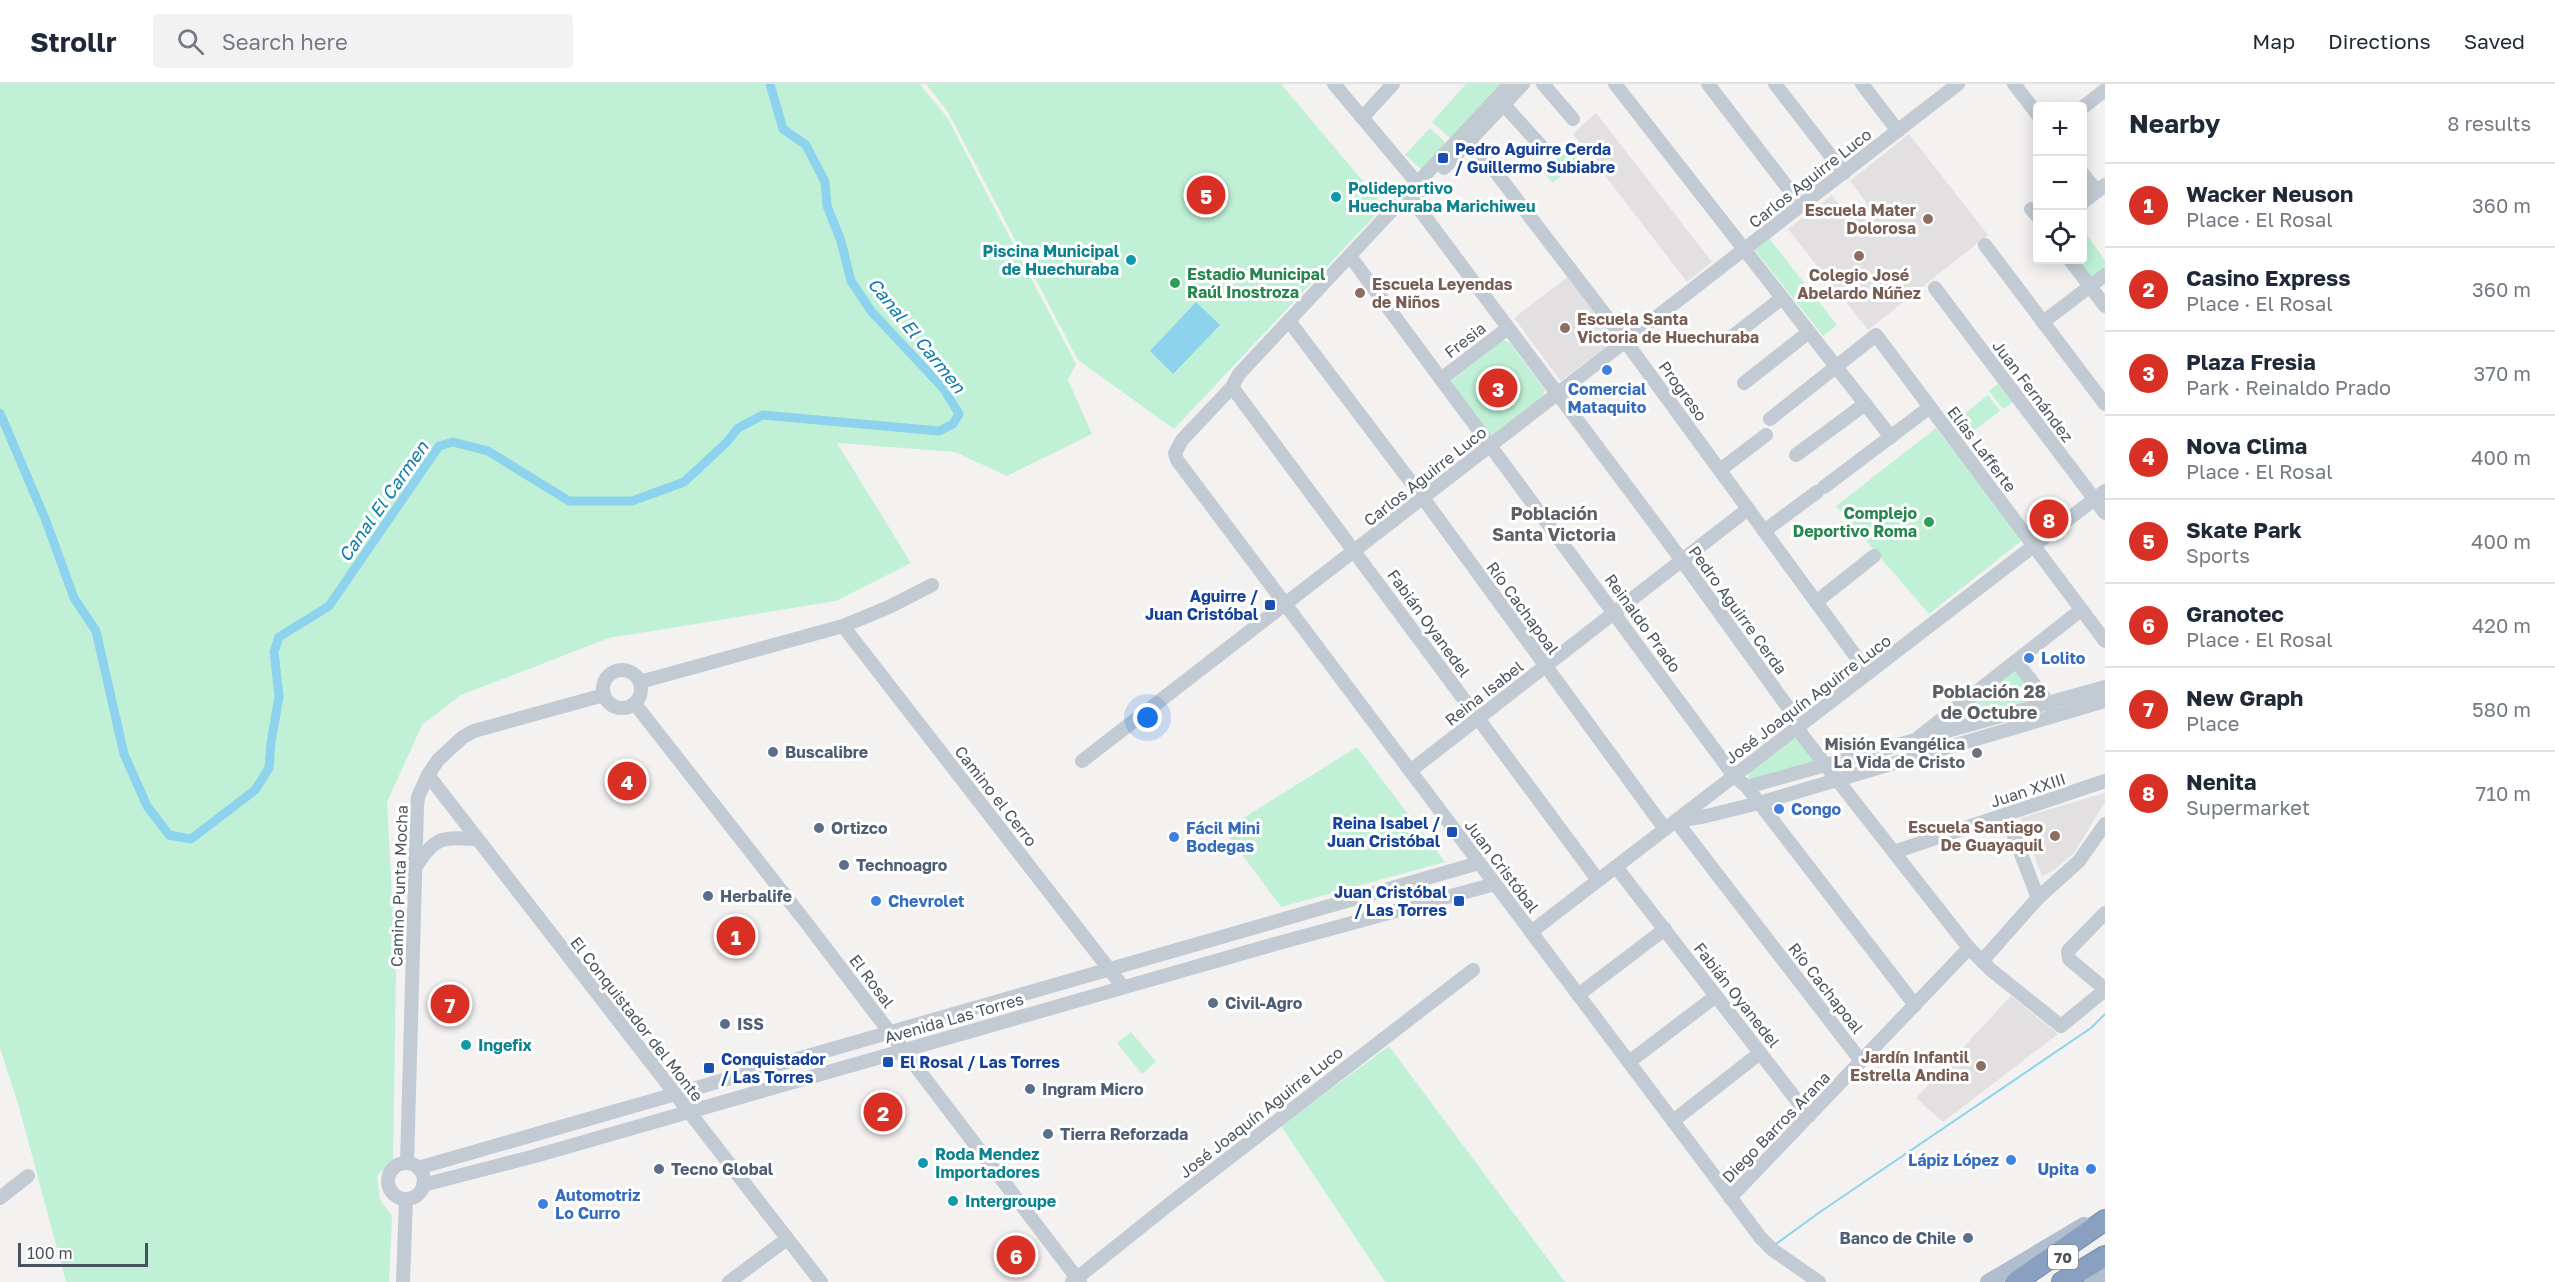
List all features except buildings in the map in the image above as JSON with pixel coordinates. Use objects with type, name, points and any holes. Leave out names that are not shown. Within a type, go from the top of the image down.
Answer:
[{"type":"highway","points":[[2016,1282],[2105,1220]]},
{"type":"highway","name":"70","points":[[2021,1282],[2105,1231]]},
{"type":"highway","name":"70","points":[[2062,1282],[2102,1262]]},
{"type":"main road","points":[[1988,1282],[2105,1212]]},
{"type":"main road","points":[[2092,1282],[2102,1262]]},
{"type":"street","name":"Pedro Aguirre Cerda","points":[[1334,84],[1362,118],[1415,192],[1508,328],[1682,560],[1795,717],[1802,735],[1969,948],[2061,1026],[2105,990]]},
{"type":"street","points":[[1362,118],[1393,84]]},
{"type":"street","points":[[1232,387],[1239,374],[1292,324],[1468,136],[1510,84]]},
{"type":"street","points":[[1468,136],[1504,105],[1523,84]]},
{"type":"street","points":[[1543,84],[1573,119]]},
{"type":"street","points":[[1615,84],[1891,437]]},
{"type":"street","points":[[1708,84],[1802,206]]},
{"type":"street","points":[[1775,84],[1844,173]]},
{"type":"street","points":[[1862,84],[1898,131]]},
{"type":"street","name":"Carlos Aguirre Luco","points":[[1082,761],[1958,84]]},
{"type":"street","points":[[2014,84],[2033,110]]},
{"type":"street","points":[[2087,104],[2105,90]]},
{"type":"street","points":[[1504,105],[1542,147]]},
{"type":"street","name":"Progreso","points":[[1468,136],[1626,342],[1869,673]]},
{"type":"street","points":[[2087,177],[2101,188],[2087,199]]},
{"type":"street","points":[[1985,245],[2105,404]]},
{"type":"street","name":"Reinaldo Prado","points":[[1352,259],[1615,612],[1734,777],[1747,787],[1915,1005]]},
{"type":"street","points":[[2073,264],[2105,306]]},
{"type":"street","points":[[2043,322],[2105,275]]},
{"type":"street","name":"Juan Fernández","points":[[1935,288],[2100,496],[2105,513]]},
{"type":"street","points":[[1729,339],[1782,298]]},
{"type":"street","name":"Río Cachapoal","points":[[1292,324],[1424,498],[1545,666],[1861,1061]]},
{"type":"street","name":"Fresia","points":[[1441,379],[1508,328]]},
{"type":"street","points":[[1744,383],[1809,332]]},
{"type":"street","name":"Elías Lafferte","points":[[1837,368],[1876,335],[2105,641]]},
{"type":"street","points":[[1770,419],[1837,368]]},
{"type":"street","name":"Juan Cristóbal","points":[[1232,387],[1182,440],[1176,453],[1177,460],[1765,1243],[1819,1282]]},
{"type":"street","name":"Fabián Oyanedel","points":[[1232,387],[1356,550],[1598,880]]},
{"type":"street","points":[[1796,455],[1865,404]]},
{"type":"street","points":[[1764,531],[1930,407]]},
{"type":"street","points":[[1720,470],[1766,435]]},
{"type":"street","name":"José Joaquín Aguirre Luco","points":[[1531,932],[2100,496]]},
{"type":"street","name":"Reina Isabel","points":[[1410,771],[1748,509]]},
{"type":"street","points":[[1816,602],[1874,556]]},
{"type":"street","points":[[640,682],[843,626],[889,607],[932,585]]},
{"type":"street","points":[[1912,742],[2081,610]]},
{"type":"street","name":"Camino el Cerro","points":[[843,626],[1123,987]]},
{"type":"street","points":[[2016,661],[2049,704]]},
{"type":"street","points":[[619,670],[632,672],[640,682],[641,694],[635,704],[617,708],[611,705],[604,695],[603,688],[608,676],[619,670]]},
{"type":"street","name":"Camino Punta Mocha","points":[[413,1166],[418,797],[428,776],[452,745],[474,730],[604,695]]},
{"type":"street","points":[[1747,787],[2049,704],[2103,697]]},
{"type":"street","points":[[1670,825],[1759,803],[1837,780],[2103,697]]},
{"type":"street","name":"El Rosal","points":[[635,704],[889,1031],[1076,1281]]},
{"type":"street","name":"El Conquistador del Monte","points":[[428,776],[820,1282]]},
{"type":"street","name":"Juan XXIII","points":[[1893,852],[2105,782]]},
{"type":"street","points":[[2006,814],[2038,898]]},
{"type":"street","points":[[1982,961],[2038,898],[2079,861],[2105,824]]},
{"type":"street","points":[[417,865],[427,848],[441,840],[454,837],[476,839]]},
{"type":"street","name":"Avenida Las Torres","points":[[413,1166],[1479,863]]},
{"type":"street","name":"Fabián Oyanedel","points":[[1616,867],[1809,1116]]},
{"type":"street","name":"Avenida Las Torres","points":[[423,1185],[535,1156],[1123,987],[1495,884]]},
{"type":"street","points":[[2105,913],[2068,951],[2069,959],[2105,990]]},
{"type":"street","points":[[1269,923],[1276,934],[1275,944]]},
{"type":"street","points":[[1578,995],[1665,929]]},
{"type":"street","points":[[1210,963],[1228,948],[1231,943],[1230,935]]},
{"type":"street","name":"Diego Barros Arana","points":[[1730,1198],[1969,948]]},
{"type":"street","name":"José Joaquín Aguirre Luco","points":[[1076,1281],[1172,1202],[1473,970]]},
{"type":"street","points":[[1629,1062],[1716,996]]},
{"type":"street","points":[[1673,1121],[1760,1053]]},
{"type":"street","points":[[413,1166],[423,1175],[423,1185],[415,1196],[405,1199],[392,1192],[388,1183],[393,1169],[413,1166]]},
{"type":"street","points":[[0,1198],[28,1176]]},
{"type":"street","points":[[403,1282],[405,1199]]},
{"type":"street","points":[[729,1282],[787,1239]]},
{"type":"shaded area","points":[[1596,113],[1712,262],[1687,282],[1573,134]]},
{"type":"shaded area","points":[[1909,134],[1988,235],[1868,330],[1788,229],[1832,195],[1849,217],[1867,203],[1850,181]]},
{"type":"shaded area","name":"Escuela Santa Victoria de Huechuraba","points":[[1569,276],[1616,339],[1561,381],[1514,318]]},
{"type":"shaded area","name":"Escuela Santiago De Guayaquil","points":[[2105,793],[2105,802],[2074,853],[2054,870],[2042,876],[2020,818]]},
{"type":"shaded area","name":"Jardín Infantil Estrella Andina","points":[[2011,996],[2058,1034],[1943,1122],[1916,1098]]},
{"type":"green space","points":[[0,84],[920,84],[948,119],[1076,364],[1068,380],[1092,434],[1007,476],[955,452],[837,443],[911,563],[836,601],[609,638],[461,695],[422,725],[387,802],[396,974],[393,1160],[377,1176],[380,1200],[392,1216],[389,1282],[66,1282],[19,1107],[0,1048]]},
{"type":"green space","name":"Estadio Municipal Raúl Inostroza","points":[[926,84],[1281,84],[1384,206],[1174,429],[1078,360],[948,112]]},
{"type":"green space","points":[[1466,84],[1501,84],[1451,139],[1432,122]]},
{"type":"green space","points":[[1430,128],[1446,143],[1421,169],[1405,155]]},
{"type":"green space","points":[[1570,146],[1581,159],[1553,183],[1542,171]]},
{"type":"green space","points":[[2087,235],[2105,260],[2105,267],[2091,278],[2080,264],[2087,264]]},
{"type":"green space","points":[[1769,238],[1837,325],[1823,336],[1754,249]]},
{"type":"green space","points":[[1503,340],[1510,343],[1545,390],[1542,397],[1493,436],[1487,434],[1451,386],[1452,380]]},
{"type":"green space","points":[[1999,383],[2013,402],[2003,409],[1989,391]]},
{"type":"green space","points":[[1988,395],[2000,411],[1972,432],[1960,417]]},
{"type":"green space","name":"Complejo Deportivo Roma","points":[[1936,428],[2021,538],[2020,542],[1929,614],[1836,506]]},
{"type":"green space","points":[[2014,667],[2041,697],[1932,730]]},
{"type":"green space","points":[[1798,736],[1817,763],[1749,781],[1748,770]]},
{"type":"green space","points":[[1357,747],[1445,862],[1281,907],[1224,830]]},
{"type":"green space","points":[[1131,1032],[1156,1062],[1142,1074],[1117,1043]]},
{"type":"green space","points":[[1389,1046],[1565,1282],[1385,1282],[1281,1126]]},
{"type":"water","points":[[1196,302],[1220,325],[1173,374],[1150,351]]},
{"type":"waterway","name":"Canal El Carmen","points":[[0,413],[46,521],[74,598],[96,631],[124,754],[147,806],[169,835],[191,839],[255,790],[269,768],[279,696],[274,652],[279,637],[329,606],[439,446],[453,442],[488,451],[569,501],[632,501],[684,482],[727,442],[738,428],[763,415],[939,431],[953,424],[959,414],[944,389],[871,311],[851,281],[841,241],[827,206],[825,182],[806,145],[783,129],[770,84]]},
{"type":"waterway","points":[[1776,1244],[2091,1028],[2105,1014]]},
{"type":"place","name":"Pedro Aguirre Cerda / Guillermo Subiabre","points":[[1443,158]]},
{"type":"place","name":"Skate Park","points":[[1206,195]]},
{"type":"place","name":"Polideportivo Huechuraba Marichiweu","points":[[1336,197]]},
{"type":"place","name":"Escuela Mater Dolorosa","points":[[1928,219]]},
{"type":"place","name":"Colegio José Abelardo Núñez","points":[[1859,256]]},
{"type":"place","name":"Piscina Municipal de Huechuraba","points":[[1131,260]]},
{"type":"place","name":"Estadio Municipal Raúl Inostroza","points":[[1175,283]]},
{"type":"place","name":"Escuela Leyendas de Niños","points":[[1360,293]]},
{"type":"place","name":"Escuela Santa Victoria de Huechuraba","points":[[1565,328]]},
{"type":"place","name":"Comercial Mataquito","points":[[1607,370]]},
{"type":"place","name":"Plaza Fresia","points":[[1498,388]]},
{"type":"place","name":"Nenita","points":[[2049,519]]},
{"type":"place","name":"Complejo Deportivo Roma","points":[[1929,522]]},
{"type":"place","name":"Aguirre / Juan Cristóbal","points":[[1270,605]]},
{"type":"place","name":"Lolito","points":[[2029,658]]},
{"type":"place","name":"Buscalibre","points":[[773,752]]},
{"type":"place","name":"Misión Evangélica La Vida de Cristo","points":[[1977,753]]},
{"type":"place","name":"Nova Clima","points":[[627,781]]},
{"type":"place","name":"Congo","points":[[1779,809]]},
{"type":"place","name":"Ortizco","points":[[819,828]]},
{"type":"place","name":"Reina Isabel / Juan Cristóbal","points":[[1452,832]]},
{"type":"place","name":"Escuela Santiago De Guayaquil","points":[[2055,836]]},
{"type":"place","name":"Fácil Mini Bodegas","points":[[1174,837]]},
{"type":"place","name":"Technoagro","points":[[844,865]]},
{"type":"place","name":"Herbalife","points":[[708,896]]},
{"type":"place","name":"Chevrolet","points":[[876,901]]},
{"type":"place","name":"Juan Cristóbal / Las Torres","points":[[1459,901]]},
{"type":"place","name":"Wacker Neuson","points":[[736,936]]},
{"type":"place","name":"Civil-Agro","points":[[1213,1003]]},
{"type":"place","name":"New Graph","points":[[450,1004]]},
{"type":"place","name":"ISS","points":[[725,1024]]},
{"type":"place","name":"Ingefix","points":[[466,1045]]},
{"type":"place","name":"El Rosal / Las Torres","points":[[888,1062]]},
{"type":"place","name":"Jardín Infantil Estrella Andina","points":[[1981,1066]]},
{"type":"place","name":"Conquistador / Las Torres","points":[[709,1068]]},
{"type":"place","name":"Ingram Micro","points":[[1030,1089]]},
{"type":"place","name":"Casino Express","points":[[883,1112]]},
{"type":"place","name":"Tierra Reforzada","points":[[1048,1134]]},
{"type":"place","name":"Lápiz López","points":[[2011,1160]]},
{"type":"place","name":"Roda Mendez Importadores","points":[[923,1163]]},
{"type":"place","name":"Tecno Global","points":[[659,1169]]},
{"type":"place","name":"Upita","points":[[2091,1169]]},
{"type":"place","name":"Intergroupe","points":[[953,1201]]},
{"type":"place","name":"Automotriz Lo Curro","points":[[543,1204]]},
{"type":"place","name":"Banco de Chile","points":[[1968,1238]]},
{"type":"place","name":"Granotec","points":[[1016,1255]]},
{"type":"district","name":"Población Santa Victoria","points":[[1554,523]]},
{"type":"district","name":"Población 28 de Octubre","points":[[1989,701]]}]
